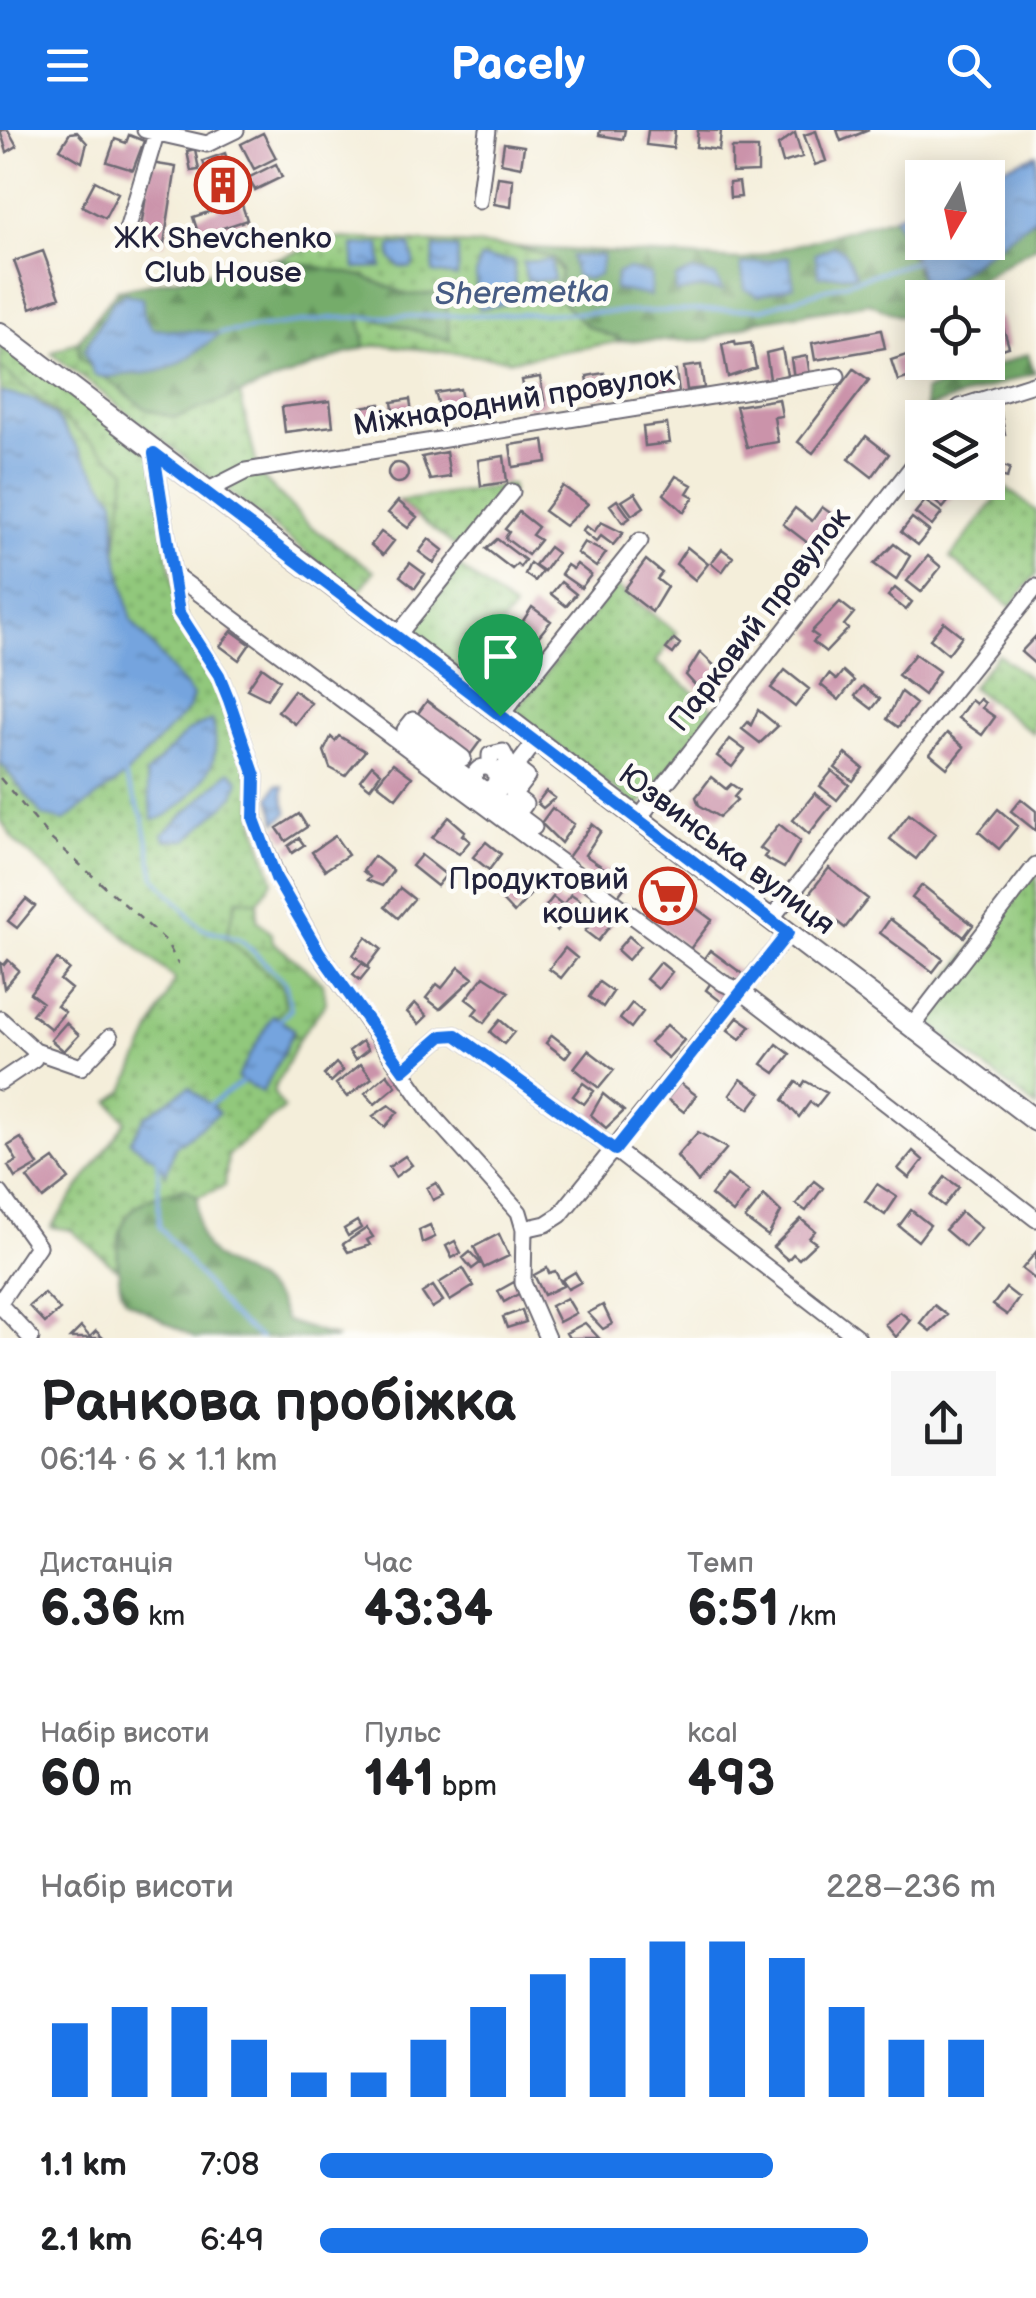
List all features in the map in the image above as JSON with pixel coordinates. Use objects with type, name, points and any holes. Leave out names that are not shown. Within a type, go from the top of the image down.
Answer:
[{"type":"main road","name":"Юзвинська вулиця","points":[[0,332],[205,492],[1036,1121]]},
{"type":"street","points":[[127,230],[150,132],[207,144],[236,130]]},
{"type":"street","points":[[479,202],[488,130]]},
{"type":"street","name":"Міжнародний провулок","points":[[205,492],[246,471],[837,376]]},
{"type":"street","points":[[982,400],[1036,383]]},
{"type":"street","points":[[154,453],[182,620],[219,675],[253,769],[254,819],[276,878],[362,1014],[445,1130],[515,1206],[524,1228],[524,1283],[546,1338]]},
{"type":"street","name":"Парковий провулок","points":[[639,818],[905,476]]},
{"type":"street","points":[[397,636],[512,492]]},
{"type":"street","points":[[500,716],[640,541]]},
{"type":"street","points":[[172,573],[723,983],[741,992],[1036,1219]]},
{"type":"street","points":[[524,1228],[546,1224],[560,1215],[615,1150],[741,992],[779,927],[1036,587]]},
{"type":"street","points":[[463,758],[412,720],[405,730],[534,827]]},
{"type":"street","points":[[494,798],[535,742]]},
{"type":"street","points":[[516,768],[527,776],[512,796],[525,804],[517,814]]},
{"type":"street","points":[[479,787],[492,786],[492,770]]},
{"type":"street","points":[[912,1026],[1036,865]]},
{"type":"street","points":[[0,1019],[35,1052],[81,1068],[110,1037]]},
{"type":"street","points":[[403,1070],[442,1036],[456,1035],[615,1150],[858,1338]]},
{"type":"street","points":[[0,1082],[34,1059],[35,1052]]},
{"type":"street","points":[[0,1193],[38,1246],[0,1303],[31,1338]]},
{"type":"path","points":[[0,778],[51,839],[166,941],[178,964]]},
{"type":"green space","points":[[894,217],[905,243],[905,260],[912,260],[921,280],[905,280],[905,314],[899,316],[869,303],[758,321],[708,340],[623,341],[585,325],[556,296],[561,269],[553,258],[516,247],[743,260]]},
{"type":"green space","points":[[1036,217],[1036,246],[979,280],[949,280],[976,260],[1005,260],[1005,239]]},
{"type":"green space","points":[[341,238],[516,247],[553,257],[585,325],[623,341],[513,360],[385,345],[365,347],[360,315],[450,340],[408,295],[362,276],[276,259]]},
{"type":"green space","points":[[276,259],[362,276],[408,295],[445,293],[450,340],[360,315],[365,347],[176,418],[146,409],[79,358],[79,340],[117,290]]},
{"type":"green space","points":[[79,340],[79,351],[176,418],[239,391],[259,474],[309,525],[374,571],[358,593],[51,353]]},
{"type":"green space","points":[[0,341],[152,455],[177,606],[214,667],[253,769],[254,819],[273,880],[258,902],[237,899],[226,938],[282,986],[294,1036],[300,1037],[273,1092],[284,1108],[228,1155],[225,1186],[198,1197],[184,1188],[139,1204],[124,1223],[118,1270],[71,1230],[51,1227],[126,1121],[110,1102],[124,1091],[175,979],[15,842],[0,819]]},
{"type":"green space","points":[[1028,354],[1035,373],[951,400],[925,400],[924,391],[955,380],[1005,380],[1005,362]]},
{"type":"green space","points":[[0,367],[126,470],[116,550],[131,620],[0,402]]},
{"type":"green space","points":[[511,485],[512,492],[463,553],[398,501]]},
{"type":"green space","points":[[1005,487],[1036,511],[1036,574],[1011,607],[950,558],[995,500],[1005,500]]},
{"type":"green space","points":[[460,567],[514,609],[478,654],[516,684],[502,704],[409,632]]},
{"type":"green space","points":[[616,586],[677,633],[656,662],[715,709],[638,808],[514,712]]},
{"type":"green space","points":[[998,654],[1036,683],[1033,733],[971,687]]},
{"type":"green space","points":[[1036,865],[1036,1107],[919,1016]]},
{"type":"green space","points":[[237,899],[258,902],[257,920],[271,933],[273,942],[323,983],[326,1003],[300,1037],[294,1037],[293,1029],[276,1017],[285,1006],[282,986],[226,938]]},
{"type":"green space","points":[[185,1188],[198,1197],[198,1222],[210,1252],[262,1286],[277,1301],[286,1321],[337,1338],[195,1338],[126,1300],[120,1286],[118,1244],[126,1218],[143,1202]]},
{"type":"water","points":[[1036,154],[1036,217],[1005,239],[1005,167]]},
{"type":"water","points":[[905,211],[905,239],[894,217]]},
{"type":"water","points":[[380,244],[382,267],[355,268],[353,246]]},
{"type":"water","points":[[410,245],[414,261],[411,268],[400,267],[391,258],[391,246]]},
{"type":"water","points":[[834,246],[844,251],[856,275],[819,276],[815,254]]},
{"type":"water","points":[[434,247],[458,249],[457,277],[433,273]]},
{"type":"water","points":[[571,256],[603,256],[599,275],[587,279],[575,276]]},
{"type":"water","points":[[789,257],[794,286],[758,296],[745,289],[741,265]]},
{"type":"water","points":[[480,258],[514,261],[515,302],[479,309],[476,275]]},
{"type":"water","points":[[551,260],[554,280],[527,281],[523,262]]},
{"type":"water","points":[[976,260],[949,280],[921,280],[916,261]]},
{"type":"water","points":[[628,269],[651,275],[650,296],[614,289],[617,273]]},
{"type":"water","points":[[692,271],[715,276],[723,291],[701,288],[676,293],[676,278]]},
{"type":"water","points":[[125,294],[142,298],[144,317],[153,329],[221,333],[170,368],[109,377],[94,375],[84,350],[114,300]]},
{"type":"water","points":[[0,392],[34,400],[55,416],[115,500],[116,550],[131,620],[193,696],[189,708],[125,776],[64,821],[43,816],[0,762]]},
{"type":"water","points":[[212,720],[215,745],[210,768],[180,805],[153,820],[146,774],[188,731]]},
{"type":"water","points":[[230,771],[239,780],[234,796],[187,840],[165,840],[163,834]]},
{"type":"water","points":[[277,785],[284,786],[288,813],[277,822],[270,798]]},
{"type":"water","points":[[273,1015],[293,1029],[262,1092],[237,1078]]},
{"type":"water","points":[[189,1087],[219,1113],[175,1146],[166,1174],[158,1161],[130,1142],[145,1117]]},
{"type":"building","points":[[0,130],[8,130],[17,146],[7,152]]},
{"type":"building","points":[[600,130],[625,130],[623,139],[599,135]]},
{"type":"building","points":[[648,130],[675,130],[673,148],[646,145]]},
{"type":"building","points":[[698,130],[721,131],[719,150],[696,147]]},
{"type":"building","points":[[837,130],[869,130],[841,141]]},
{"type":"building","points":[[816,131],[826,161],[815,165],[804,135]]},
{"type":"building","points":[[77,132],[87,143],[82,162],[60,149],[70,133]]},
{"type":"building","points":[[263,133],[276,158],[254,169],[241,144]]},
{"type":"building","points":[[795,133],[802,157],[783,163],[778,145]]},
{"type":"building","points":[[129,135],[144,141],[133,170],[107,162],[115,139],[126,143]]},
{"type":"building","points":[[504,143],[524,146],[521,167],[501,163]]},
{"type":"building","points":[[732,148],[758,148],[758,172],[732,173]]},
{"type":"building","points":[[195,149],[199,170],[191,171],[187,151]]},
{"type":"building","name":"ЖК Shevchenko Club House","points":[[225,153],[247,220],[199,236],[193,217],[218,209],[203,161]]},
{"type":"building","points":[[151,163],[176,167],[164,244],[139,241]]},
{"type":"building","points":[[276,164],[282,177],[255,190],[248,178]]},
{"type":"building","points":[[498,177],[513,179],[511,207],[494,204]]},
{"type":"building","points":[[95,181],[118,193],[105,218],[82,206]]},
{"type":"building","points":[[739,182],[741,197],[730,198],[729,183]]},
{"type":"building","points":[[43,251],[60,297],[31,308],[14,261]]},
{"type":"building","points":[[881,330],[885,348],[815,360],[812,343]]},
{"type":"building","points":[[735,341],[736,345],[751,343],[756,368],[728,377],[722,344]]},
{"type":"building","points":[[782,349],[787,375],[770,379],[766,353]]},
{"type":"building","points":[[905,355],[905,379],[898,381],[891,360]]},
{"type":"building","points":[[807,356],[810,376],[794,378],[791,359]]},
{"type":"building","points":[[701,365],[704,388],[687,390],[684,367]]},
{"type":"building","points":[[854,369],[869,380],[813,453],[798,442]]},
{"type":"building","points":[[676,371],[679,393],[663,396],[660,374]]},
{"type":"building","points":[[604,373],[608,395],[591,398],[587,376]]},
{"type":"building","points":[[540,377],[545,405],[527,408],[522,380]]},
{"type":"building","points":[[460,389],[464,412],[442,415],[435,393]]},
{"type":"building","points":[[410,399],[413,420],[395,423],[392,402]]},
{"type":"building","points":[[779,399],[782,416],[774,417],[778,442],[747,447],[736,406]]},
{"type":"building","points":[[330,401],[333,426],[285,432],[282,407]]},
{"type":"building","points":[[380,404],[383,425],[364,428],[361,407]]},
{"type":"building","points":[[667,424],[670,443],[645,446],[643,427]]},
{"type":"building","points":[[866,436],[889,454],[872,477],[849,459]]},
{"type":"building","points":[[544,440],[547,462],[513,467],[510,445]]},
{"type":"building","points":[[446,452],[450,477],[430,480],[422,457]]},
{"type":"building","points":[[504,456],[507,482],[481,486],[478,460]]},
{"type":"building","points":[[394,463],[402,463],[408,473],[402,483],[394,483],[388,477],[388,469]]},
{"type":"building","points":[[676,476],[692,485],[687,493],[694,497],[684,512],[664,494]]},
{"type":"building","points":[[563,486],[588,504],[565,526],[544,511]]},
{"type":"building","points":[[635,493],[644,507],[632,515],[622,501]]},
{"type":"building","points":[[617,500],[630,518],[623,523],[610,505]]},
{"type":"building","points":[[933,500],[949,500],[943,508]]},
{"type":"building","points":[[398,501],[417,517],[408,528],[388,513]]},
{"type":"building","points":[[925,501],[942,513],[932,526],[915,513]]},
{"type":"building","points":[[822,507],[836,517],[817,550],[783,524],[795,508],[812,521]]},
{"type":"building","points":[[519,512],[538,527],[532,535],[540,540],[528,555],[505,538],[509,532],[505,529]]},
{"type":"building","points":[[912,518],[929,531],[918,545],[901,532]]},
{"type":"building","points":[[601,522],[623,533],[613,545],[601,536],[596,542],[582,531],[586,526],[594,532]]},
{"type":"building","points":[[381,532],[394,541],[383,555],[371,545]]},
{"type":"building","points":[[429,539],[443,550],[434,563],[419,552]]},
{"type":"building","points":[[497,539],[525,560],[520,567],[517,564],[512,569],[486,549]]},
{"type":"building","points":[[584,542],[606,553],[596,567],[577,553]]},
{"type":"building","points":[[894,544],[910,556],[896,580],[874,564]]},
{"type":"building","points":[[549,547],[557,553],[544,571],[535,565]]},
{"type":"building","points":[[687,547],[708,564],[695,580],[676,564]]},
{"type":"building","points":[[722,549],[733,557],[722,572],[711,563]]},
{"type":"building","points":[[928,556],[941,567],[921,592],[907,581]]},
{"type":"building","points":[[646,560],[662,573],[657,579],[667,587],[652,612],[624,590]]},
{"type":"building","points":[[410,563],[425,574],[415,588],[400,576]]},
{"type":"building","points":[[530,563],[542,572],[535,581],[525,574]]},
{"type":"building","points":[[577,564],[591,575],[581,588],[561,574],[567,565],[573,569]]},
{"type":"building","points":[[561,582],[576,594],[566,606],[551,594]]},
{"type":"building","points":[[895,588],[912,602],[906,610],[888,596]]},
{"type":"building","points":[[840,602],[854,613],[844,625],[848,629],[826,652],[813,642],[818,637],[811,632]]},
{"type":"building","points":[[532,607],[551,621],[529,648],[513,636]]},
{"type":"building","points":[[944,622],[962,636],[948,654],[930,639]]},
{"type":"building","points":[[232,631],[250,644],[239,660],[220,646]]},
{"type":"building","points":[[1036,636],[1036,665],[1021,652]]},
{"type":"building","points":[[674,639],[680,644],[673,654],[666,649]]},
{"type":"building","points":[[700,652],[720,671],[706,697],[686,675]]},
{"type":"building","points":[[915,654],[939,671],[924,695],[898,675]]},
{"type":"building","points":[[262,667],[280,680],[267,699],[247,689]]},
{"type":"building","points":[[785,670],[809,689],[795,707],[771,688]]},
{"type":"building","points":[[843,671],[854,681],[839,700],[821,685],[829,674],[836,680]]},
{"type":"building","points":[[863,686],[880,699],[872,709],[855,696]]},
{"type":"building","points":[[294,690],[311,703],[295,724],[278,711]]},
{"type":"building","points":[[901,692],[916,704],[898,727],[887,719]]},
{"type":"building","points":[[980,699],[985,703],[982,708],[995,717],[982,735],[958,718],[971,700],[976,704]]},
{"type":"building","points":[[427,701],[481,740],[470,755],[416,716]]},
{"type":"building","points":[[758,710],[778,726],[760,743],[742,729],[748,722],[751,725]]},
{"type":"building","points":[[947,733],[964,747],[947,768],[930,754]]},
{"type":"building","points":[[339,736],[365,751],[345,776],[330,768],[324,751],[331,737],[335,741]]},
{"type":"building","points":[[730,739],[745,750],[732,767],[717,756]]},
{"type":"building","points":[[846,754],[863,768],[853,781],[835,768]]},
{"type":"building","points":[[393,763],[412,777],[396,798],[377,783]]},
{"type":"building","points":[[372,765],[381,773],[370,788],[360,780]]},
{"type":"building","points":[[832,771],[849,785],[837,800],[820,786]]},
{"type":"building","points":[[711,777],[726,789],[731,784],[740,790],[734,797],[737,800],[719,817],[699,805],[696,797]]},
{"type":"building","points":[[546,791],[555,798],[543,808],[537,803]]},
{"type":"building","points":[[815,793],[831,806],[809,834],[793,820]]},
{"type":"building","points":[[1021,799],[1036,811],[1036,831],[1011,811]]},
{"type":"building","points":[[552,808],[574,824],[561,843],[541,823]]},
{"type":"building","points":[[998,809],[1018,826],[999,849],[979,832]]},
{"type":"building","points":[[299,814],[307,827],[286,841],[277,828]]},
{"type":"building","points":[[909,814],[935,834],[916,859],[890,839]]},
{"type":"building","points":[[449,817],[470,841],[459,854],[432,838]]},
{"type":"building","points":[[592,824],[601,831],[585,855],[627,884],[618,896],[566,860]]},
{"type":"building","points":[[779,824],[800,841],[784,868],[764,857],[767,853],[760,848]]},
{"type":"building","points":[[335,836],[348,855],[325,870],[312,852]]},
{"type":"building","points":[[299,838],[304,845],[292,853],[288,846]]},
{"type":"building","points":[[486,842],[501,854],[489,870],[473,857]]},
{"type":"building","points":[[421,855],[446,875],[437,886],[412,866]]},
{"type":"building","points":[[374,856],[393,871],[382,886],[367,880],[370,877],[363,871]]},
{"type":"building","points":[[829,868],[868,899],[845,928],[806,898]]},
{"type":"building","points":[[511,875],[522,884],[527,878],[538,886],[514,913],[497,895]]},
{"type":"building","points":[[922,885],[973,925],[964,937],[912,898]]},
{"type":"building","points":[[667,886],[712,920],[690,949],[645,915]]},
{"type":"building","points":[[400,888],[414,899],[398,918],[385,907]]},
{"type":"building","points":[[571,894],[580,900],[557,931],[540,914],[553,897],[563,905]]},
{"type":"building","points":[[26,899],[35,906],[17,928],[8,921]]},
{"type":"building","points":[[600,912],[613,922],[598,941],[585,931]]},
{"type":"building","points":[[890,919],[943,959],[933,972],[880,933]]},
{"type":"building","points":[[629,936],[640,946],[628,960],[617,950]]},
{"type":"building","points":[[366,937],[381,949],[368,966],[353,955]]},
{"type":"building","points":[[565,948],[577,958],[561,978],[549,969]]},
{"type":"building","points":[[710,950],[744,975],[737,985],[703,960]]},
{"type":"building","points":[[57,959],[69,969],[60,980],[71,989],[57,1006],[65,1012],[51,1029],[32,1014],[42,1002],[30,993]]},
{"type":"building","points":[[8,960],[19,970],[4,988],[0,962],[4,965]]},
{"type":"building","points":[[660,962],[672,972],[658,989],[646,979]]},
{"type":"building","points":[[362,963],[369,969],[360,980],[353,974]]},
{"type":"building","points":[[459,967],[473,978],[440,1009],[426,998],[437,984],[442,988]]},
{"type":"building","points":[[484,976],[509,992],[484,1023],[473,1014],[478,1008],[466,999]]},
{"type":"building","points":[[712,981],[730,994],[723,1003],[706,990]]},
{"type":"building","points":[[599,982],[613,992],[603,1007],[589,997]]},
{"type":"building","points":[[415,1003],[427,1016],[419,1024],[407,1012]]},
{"type":"building","points":[[632,1003],[643,1012],[631,1028],[620,1019]]},
{"type":"building","points":[[738,1017],[751,1026],[740,1039],[728,1030]]},
{"type":"building","points":[[500,1020],[514,1032],[504,1044],[490,1032]]},
{"type":"building","points":[[66,1023],[79,1035],[64,1051],[51,1040]]},
{"type":"building","points":[[667,1025],[684,1040],[668,1058],[650,1043]]},
{"type":"building","points":[[552,1035],[571,1050],[565,1058],[546,1043]]},
{"type":"building","points":[[362,1041],[368,1050],[355,1060],[349,1051]]},
{"type":"building","points":[[777,1044],[790,1054],[775,1073],[762,1064]]},
{"type":"building","points":[[588,1050],[614,1070],[599,1088],[574,1068]]},
{"type":"building","points":[[336,1063],[343,1071],[331,1082],[324,1075]]},
{"type":"building","points":[[361,1064],[372,1078],[347,1097],[336,1084]]},
{"type":"building","points":[[387,1074],[396,1086],[375,1104],[365,1093]]},
{"type":"building","points":[[741,1079],[761,1093],[749,1109],[730,1095]]},
{"type":"building","points":[[805,1081],[827,1093],[816,1107],[810,1102],[799,1117],[783,1100],[796,1082],[802,1086]]},
{"type":"building","points":[[583,1083],[594,1091],[584,1104],[573,1096]]},
{"type":"building","points":[[680,1083],[696,1095],[684,1112],[667,1099]]},
{"type":"building","points":[[603,1094],[624,1111],[606,1128],[591,1115]]},
{"type":"building","points":[[389,1105],[398,1112],[385,1127],[373,1116]]},
{"type":"building","points":[[698,1132],[727,1148],[698,1182],[677,1156]]},
{"type":"building","points":[[21,1138],[38,1165],[15,1178],[8,1166],[17,1161],[8,1146]]},
{"type":"building","points":[[913,1151],[923,1160],[909,1178],[898,1169]]},
{"type":"building","points":[[405,1156],[412,1165],[395,1177],[389,1167]]},
{"type":"building","points":[[54,1159],[69,1179],[43,1199],[27,1178]]},
{"type":"building","points":[[727,1175],[749,1192],[733,1213],[711,1195]]},
{"type":"building","points":[[945,1177],[959,1187],[944,1206],[931,1196]]},
{"type":"building","points":[[814,1181],[823,1188],[806,1211],[796,1204]]},
{"type":"building","points":[[436,1183],[443,1195],[433,1200],[427,1188]]},
{"type":"building","points":[[877,1184],[897,1197],[885,1215],[865,1201]]},
{"type":"building","points":[[764,1195],[781,1212],[768,1236],[745,1219]]},
{"type":"building","points":[[911,1210],[930,1225],[918,1241],[899,1226]]},
{"type":"building","points":[[961,1212],[981,1228],[965,1247],[945,1230]]},
{"type":"building","points":[[801,1219],[815,1231],[809,1238],[816,1243],[799,1259],[793,1254],[788,1260],[773,1247]]},
{"type":"building","points":[[357,1221],[361,1228],[348,1236],[344,1229]]},
{"type":"building","points":[[430,1225],[435,1237],[422,1243],[419,1230]]},
{"type":"building","points":[[367,1228],[373,1237],[367,1240],[370,1245],[348,1252],[343,1244]]},
{"type":"building","points":[[499,1234],[509,1256],[484,1268],[474,1247]]},
{"type":"building","points":[[455,1241],[461,1253],[452,1258],[446,1246]]},
{"type":"building","points":[[470,1252],[480,1263],[472,1269],[463,1258]]},
{"type":"building","points":[[1036,1252],[1036,1280],[1022,1269]]},
{"type":"building","points":[[463,1268],[474,1286],[450,1301],[439,1283]]},
{"type":"building","points":[[547,1268],[549,1273],[555,1271],[563,1286],[544,1295],[534,1275]]},
{"type":"building","points":[[575,1272],[581,1282],[568,1289],[562,1280]]},
{"type":"building","points":[[516,1281],[522,1292],[504,1302],[498,1291]]},
{"type":"building","points":[[433,1286],[443,1301],[432,1308],[422,1293]]},
{"type":"building","points":[[1006,1288],[1019,1298],[1007,1315],[993,1305]]},
{"type":"building","points":[[44,1293],[60,1310],[45,1323],[29,1306]]},
{"type":"building","points":[[567,1298],[576,1313],[559,1322],[551,1306]]},
{"type":"building","points":[[603,1305],[612,1324],[603,1329],[588,1313]]},
{"type":"building","points":[[934,1305],[947,1315],[930,1331],[920,1323]]},
{"type":"building","points":[[522,1310],[526,1322],[507,1328],[503,1317]]},
{"type":"building","points":[[900,1312],[910,1320],[896,1337],[885,1324]]},
{"type":"building","points":[[585,1323],[599,1338],[569,1338],[566,1333]]},
{"type":"building","points":[[81,1327],[90,1337],[96,1331],[103,1338],[70,1338]]},
{"type":"waterway","name":"Sheremetka","points":[[220,333],[333,318],[762,309],[917,261]]},
{"type":"waterway","name":"Sheremetka","points":[[124,774],[143,818],[155,877],[201,928],[240,939],[285,982],[291,1009],[278,1022]]},
{"type":"waterway","name":"Sheremetka","points":[[209,1105],[242,1082]]},
{"type":"waterway","name":"Sheremetka","points":[[158,1157],[159,1226],[229,1313],[260,1338]]},
{"type":"place","name":"ЖК Shevchenko Club House","points":[[223,185]]},
{"type":"place","name":"Продуктовий кошик","points":[[668,896]]},
{"type":"route","points":[[154,453],[500,716],[788,933],[615,1150],[456,1035],[442,1036],[403,1070],[319,952],[276,878],[254,819],[255,776],[223,684],[179,613],[154,453]]}]
